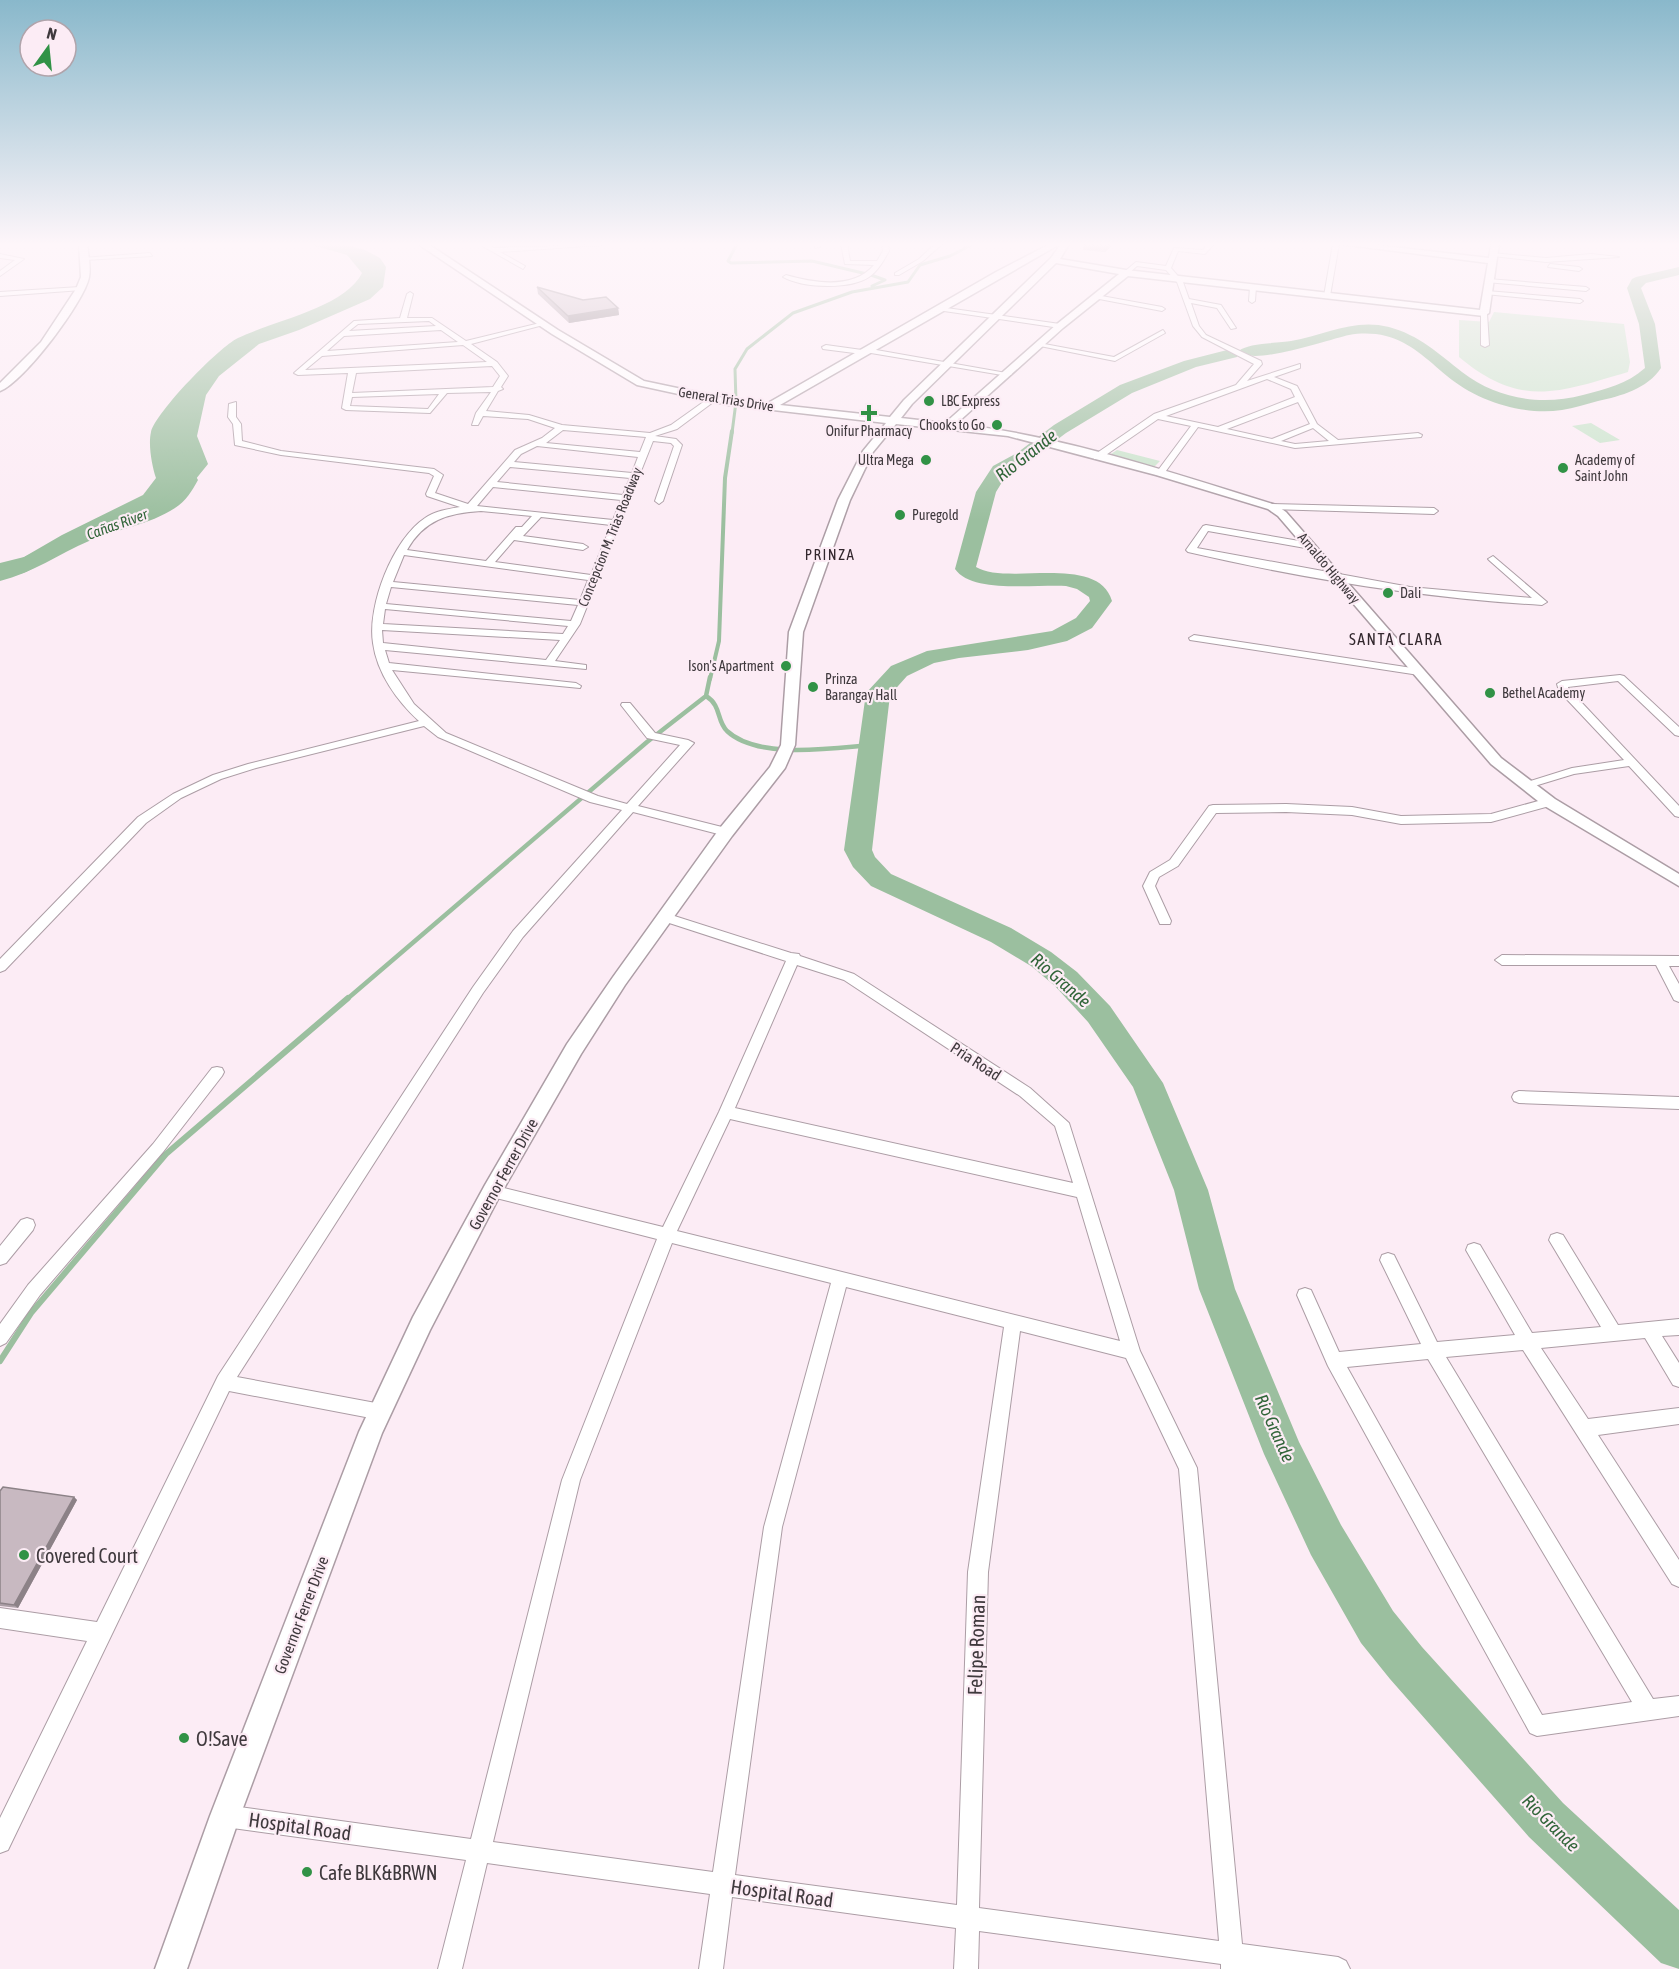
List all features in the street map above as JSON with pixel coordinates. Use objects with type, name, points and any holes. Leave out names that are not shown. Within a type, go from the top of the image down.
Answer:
[{"type":"main road","points":[[0,388],[31,360],[50,336]]},
{"type":"main road","name":"General Trias Drive","points":[[563,336],[628,377],[651,386],[729,402],[892,420]]},
{"type":"main road","points":[[769,407],[890,336]]},
{"type":"main road","name":"Governor Ferrer Drive","points":[[171,1969],[225,1816],[371,1431],[421,1324],[492,1191],[574,1049],[726,832],[777,768],[788,745],[796,632],[844,500],[868,451],[892,420],[945,364],[975,336]]},
{"type":"main road","points":[[948,426],[1049,336]]},
{"type":"main road","name":"Arnaldo Highway","points":[[892,420],[1008,433],[1160,473],[1272,507],[1282,514],[1311,546],[1497,761],[1549,802],[1679,881]]},
{"type":"street","points":[[339,336],[298,374],[494,364]]},
{"type":"street","points":[[455,336],[494,364],[504,376],[499,389],[475,423]]},
{"type":"street","points":[[322,354],[466,343],[495,336]]},
{"type":"street","points":[[1039,345],[1115,359],[1156,336]]},
{"type":"street","points":[[1204,336],[1257,361],[1258,364],[1238,387]]},
{"type":"street","points":[[1485,336],[1485,345]]},
{"type":"street","points":[[826,347],[1008,374]]},
{"type":"street","points":[[1097,457],[1157,416],[1297,366]]},
{"type":"street","points":[[352,372],[346,408],[423,411],[432,409],[445,391]]},
{"type":"street","points":[[1268,377],[1294,388],[1314,425],[1337,443]]},
{"type":"street","points":[[347,395],[499,389]]},
{"type":"street","points":[[1219,429],[1300,398]]},
{"type":"street","points":[[651,437],[679,423],[709,399]]},
{"type":"street","points":[[233,404],[232,417],[237,424],[238,443],[281,453],[431,471],[439,475],[430,494],[470,508],[616,523]]},
{"type":"street","points":[[480,413],[530,417],[561,427],[672,441],[678,445],[659,501]]},
{"type":"street","points":[[1157,416],[1295,446],[1418,435]]},
{"type":"street","points":[[1160,473],[1196,425]]},
{"type":"street","points":[[1273,441],[1314,425]]},
{"type":"street","points":[[561,427],[537,444],[518,452],[470,508],[428,520],[399,552],[387,584],[376,627],[385,666],[398,693],[425,723],[442,735],[594,799],[726,832]]},
{"type":"street","name":"Concepcion M. Trias Roadway","points":[[549,663],[574,624],[584,603],[651,437]]},
{"type":"street","points":[[537,444],[643,455]]},
{"type":"street","points":[[508,464],[635,476]]},
{"type":"street","points":[[491,484],[626,498]]},
{"type":"street","points":[[1272,507],[1434,511]]},
{"type":"street","points":[[535,514],[516,538],[583,547]]},
{"type":"street","points":[[488,564],[535,514]]},
{"type":"street","points":[[1311,546],[1206,528],[1191,550],[1337,578],[1496,600],[1542,602],[1493,559]]},
{"type":"street","points":[[399,552],[594,578]]},
{"type":"street","points":[[387,584],[584,603]]},
{"type":"street","points":[[381,606],[574,624]]},
{"type":"street","points":[[376,627],[566,637]]},
{"type":"street","points":[[1194,638],[1260,650],[1419,672]]},
{"type":"street","points":[[379,646],[582,667]]},
{"type":"street","points":[[385,666],[576,686]]},
{"type":"street","points":[[1679,733],[1620,678],[1562,684],[1563,690],[1679,813]]},
{"type":"street","points":[[0,1842],[224,1382],[477,990],[518,934],[688,743],[655,738],[626,705]]},
{"type":"street","points":[[0,967],[142,820],[177,796],[216,777],[252,766],[425,723]]},
{"type":"street","points":[[1532,789],[1575,774],[1633,766]]},
{"type":"street","points":[[1165,921],[1149,886],[1154,875],[1174,863],[1213,809],[1352,811],[1401,820],[1491,818],[1549,802]]},
{"type":"street","name":"Pria Road","points":[[665,917],[794,957],[849,977],[1025,1092],[1062,1123],[1132,1352],[1188,1468],[1232,1962]]},
{"type":"street","points":[[450,1969],[571,1480],[667,1235],[726,1112],[794,957]]},
{"type":"street","points":[[1502,960],[1679,962]]},
{"type":"street","points":[[1660,961],[1679,997]]},
{"type":"street","points":[[0,1338],[34,1290],[158,1148],[217,1072]]},
{"type":"street","points":[[1519,1097],[1679,1103]]},
{"type":"street","points":[[726,1112],[1083,1192]]},
{"type":"street","points":[[492,1191],[1132,1352]]},
{"type":"street","points":[[0,1258],[27,1225]]},
{"type":"street","points":[[1557,1240],[1614,1334]]},
{"type":"street","points":[[1474,1250],[1528,1342],[1679,1577]]},
{"type":"street","points":[[1388,1260],[1433,1351],[1648,1710]]},
{"type":"street","points":[[711,1969],[773,1527],[840,1279]]},
{"type":"street","points":[[1305,1295],[1334,1360],[1537,1726],[1679,1706]]},
{"type":"street","name":"Felipe Roman","points":[[966,1969],[978,1572],[1013,1323]]},
{"type":"street","points":[[1334,1360],[1679,1327]]},
{"type":"street","points":[[1649,1330],[1679,1379]]},
{"type":"street","points":[[224,1382],[381,1412]]},
{"type":"street","points":[[1583,1428],[1679,1416]]},
{"type":"street","points":[[0,1618],[102,1633]]},
{"type":"street","name":"Hospital Road","points":[[225,1816],[967,1918],[1232,1962],[1338,1969]]},
{"type":"shaded area","points":[[1459,336],[1626,336],[1630,362],[1628,372],[1561,390],[1541,392],[1522,390],[1502,384],[1481,373],[1459,357]]},
{"type":"shaded area","points":[[1591,423],[1620,440],[1600,443],[1572,426]]},
{"type":"shaded area","points":[[1117,450],[1160,461],[1153,468],[1108,456]]},
{"type":"water","points":[[243,336],[282,336],[259,344],[219,376],[206,395],[197,436],[208,464],[191,485],[147,514],[113,526],[26,572],[0,580],[0,563],[24,557],[62,535],[143,495],[156,478],[150,443],[155,423],[189,381],[217,354]]},
{"type":"building","name":"Covered Court","points":[[3,1487],[74,1497],[14,1605],[0,1603],[0,1491]]},
{"type":"waterway","points":[[732,433],[736,402],[735,369],[747,349],[764,336]]},
{"type":"waterway","name":"Rio Grande","points":[[1247,351],[1294,345],[1329,336]]},
{"type":"waterway","name":"Rio Grande","points":[[1402,336],[1422,347],[1470,385],[1491,395],[1539,406],[1562,405],[1609,393],[1639,381],[1653,368],[1649,336]]},
{"type":"waterway","name":"Rio Grande","points":[[1231,354],[1190,364],[1126,389],[1060,429],[1023,457],[1000,470],[986,492],[965,569],[976,576],[990,579],[1067,580],[1084,585],[1099,594],[1101,601],[1084,623],[1059,636],[1028,643],[959,651],[927,658],[899,671],[878,693],[858,850],[863,861],[881,880],[1001,935],[1041,959],[1066,979],[1099,1014],[1147,1083],[1191,1190],[1217,1289],[1284,1454],[1326,1540],[1377,1627],[1406,1663],[1546,1820],[1679,1945]]},
{"type":"waterway","points":[[710,679],[719,641],[725,478],[732,431]]},
{"type":"waterway","name":"Cañas River","points":[[0,575],[83,536],[143,517],[171,502],[182,492],[189,480],[175,454]]},
{"type":"waterway","points":[[706,696],[710,677]]},
{"type":"waterway","points":[[346,1000],[647,742],[706,696]]},
{"type":"waterway","points":[[706,696],[714,704],[727,731],[757,746],[817,750],[872,745]]},
{"type":"waterway","points":[[0,1361],[31,1313],[166,1154],[348,998]]},
{"type":"place","name":"LBC Express","points":[[929,401]]},
{"type":"place","name":"Onifur Pharmacy","points":[[869,413]]},
{"type":"place","name":"Chooks to Go","points":[[997,425]]},
{"type":"place","name":"Ultra Mega","points":[[926,460]]},
{"type":"place","name":"Academy of Saint John","points":[[1563,468]]},
{"type":"place","name":"Puregold","points":[[900,515]]},
{"type":"place","name":"Dali","points":[[1388,593]]},
{"type":"place","name":"Ison's Apartment","points":[[786,666]]},
{"type":"place","name":"Prinza Barangay Hall","points":[[813,687]]},
{"type":"place","name":"Bethel Academy","points":[[1490,693]]},
{"type":"place","name":"Covered Court","points":[[24,1555]]},
{"type":"place","name":"O!Save","points":[[184,1738]]},
{"type":"place","name":"Cafe BLK&BRWN","points":[[307,1872]]},
{"type":"district","name":"PRINZA","points":[[830,554]]},
{"type":"district","name":"SANTA CLARA","points":[[1396,639]]}]
